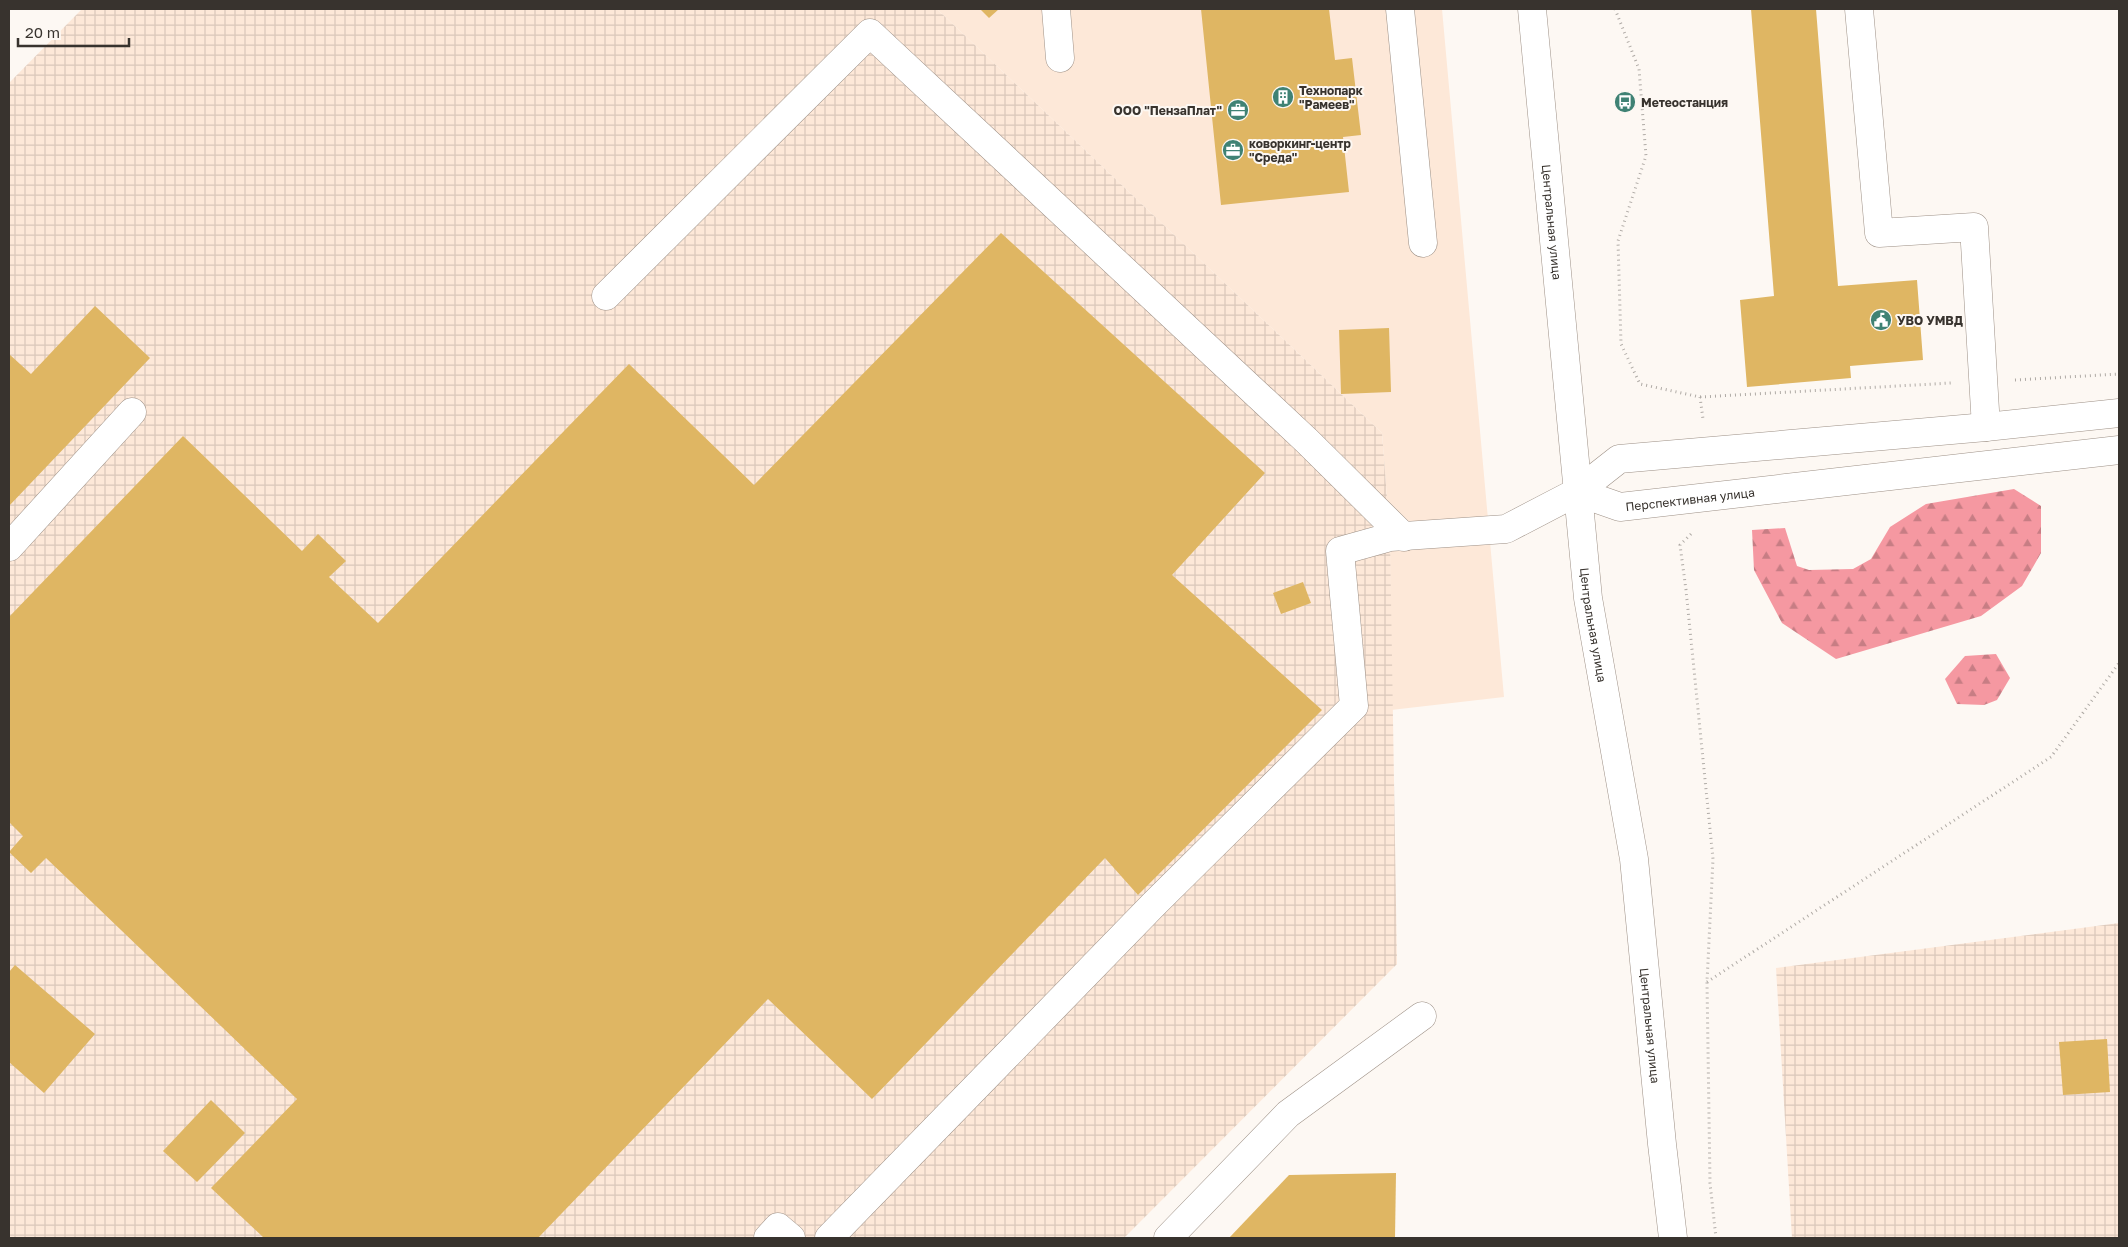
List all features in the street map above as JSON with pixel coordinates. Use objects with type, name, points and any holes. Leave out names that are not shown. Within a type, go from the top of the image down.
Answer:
[{"type":"main road","points":[[1056,9],[1060,58]]},
{"type":"main road","points":[[1400,9],[1422,243]]},
{"type":"main road","name":"Центральная улица","points":[[1532,9],[1588,598],[1634,859],[1673,1238]]},
{"type":"main road","points":[[1859,9],[1879,233],[1974,227],[1986,427]]},
{"type":"main road","points":[[606,296],[870,33],[1300,435],[1404,537]]},
{"type":"main road","points":[[9,547],[132,412]]},
{"type":"main road","points":[[829,1238],[1154,904],[1354,706],[1340,551],[1390,537],[1506,529],[1577,492],[1619,459],[1986,427],[2119,413]]},
{"type":"main road","name":"Перспективная улица","points":[[1577,492],[1620,507],[2119,450]]},
{"type":"main road","points":[[1168,1238],[1288,1114],[1422,1016]]},
{"type":"main road","points":[[768,1238],[778,1227],[791,1238]]},
{"type":"path","points":[[1615,9],[1639,69],[1646,156],[1618,241],[1621,344],[1640,384],[1700,397],[1781,391],[2119,374]]},
{"type":"path","points":[[1700,397],[1706,450]]},
{"type":"path","points":[[1694,531],[1680,545],[1713,859],[1707,982],[1710,1183],[1716,1238]]},
{"type":"path","points":[[1707,982],[2051,757],[2119,663]]},
{"type":"shaded area","points":[[82,9],[937,9],[1382,433],[1390,537],[1397,964],[1124,1238],[9,1238],[9,83]]},
{"type":"shaded area","points":[[937,9],[1442,9],[1504,697],[1391,710],[1390,537],[1382,433]]},
{"type":"shaded area","points":[[2119,923],[2119,1238],[1792,1238],[1776,968]]},
{"type":"green space","points":[[2014,489],[2041,506],[2041,553],[2022,586],[1981,616],[1836,659],[1782,623],[1754,570],[1752,530],[1785,528],[1797,566],[1809,570],[1853,569],[1871,559],[1890,527],[1926,504]]},
{"type":"green space","points":[[1996,654],[2010,678],[1997,700],[1984,705],[1957,704],[1945,679],[1965,656]]},
{"type":"building","points":[[980,9],[999,9],[989,18]]},
{"type":"building","name":"Технопарк \"Рамеев\"","points":[[1201,9],[1329,9],[1335,60],[1352,58],[1361,135],[1343,137],[1349,192],[1221,205]]},
{"type":"building","points":[[1751,9],[1816,9],[1838,286],[1917,280],[1923,360],[1850,366],[1851,378],[1747,387],[1740,300],[1774,296]]},
{"type":"building","points":[[1001,233],[1265,473],[1172,575],[1322,710],[1138,895],[1105,858],[872,1099],[768,999],[538,1238],[264,1238],[211,1188],[297,1099],[46,858],[31,873],[9,852],[23,836],[9,822],[9,617],[183,436],[302,551],[318,534],[346,561],[329,577],[378,623],[629,364],[754,485]]},
{"type":"building","points":[[95,306],[150,358],[9,506],[9,354],[31,374]]},
{"type":"building","points":[[1389,328],[1391,392],[1341,394],[1339,330]]},
{"type":"building","points":[[1303,582],[1311,603],[1281,614],[1273,593]]},
{"type":"building","points":[[15,965],[95,1034],[44,1093],[9,1062],[9,972]]},
{"type":"building","points":[[2107,1039],[2110,1092],[2063,1095],[2059,1042]]},
{"type":"building","points":[[211,1100],[245,1133],[197,1182],[163,1151]]},
{"type":"building","points":[[1396,1173],[1395,1238],[1229,1238],[1289,1175]]},
{"type":"place","name":"Технопарк \"Рамеев\"","points":[[1283,97]]},
{"type":"place","name":"Метеостанция","points":[[1625,102]]},
{"type":"place","name":"ООО \"ПензаПлат\"","points":[[1238,110]]},
{"type":"place","name":"коворкинг-центр \"Среда\"","points":[[1233,150]]},
{"type":"place","name":"УВО УМВД","points":[[1881,320]]}]
